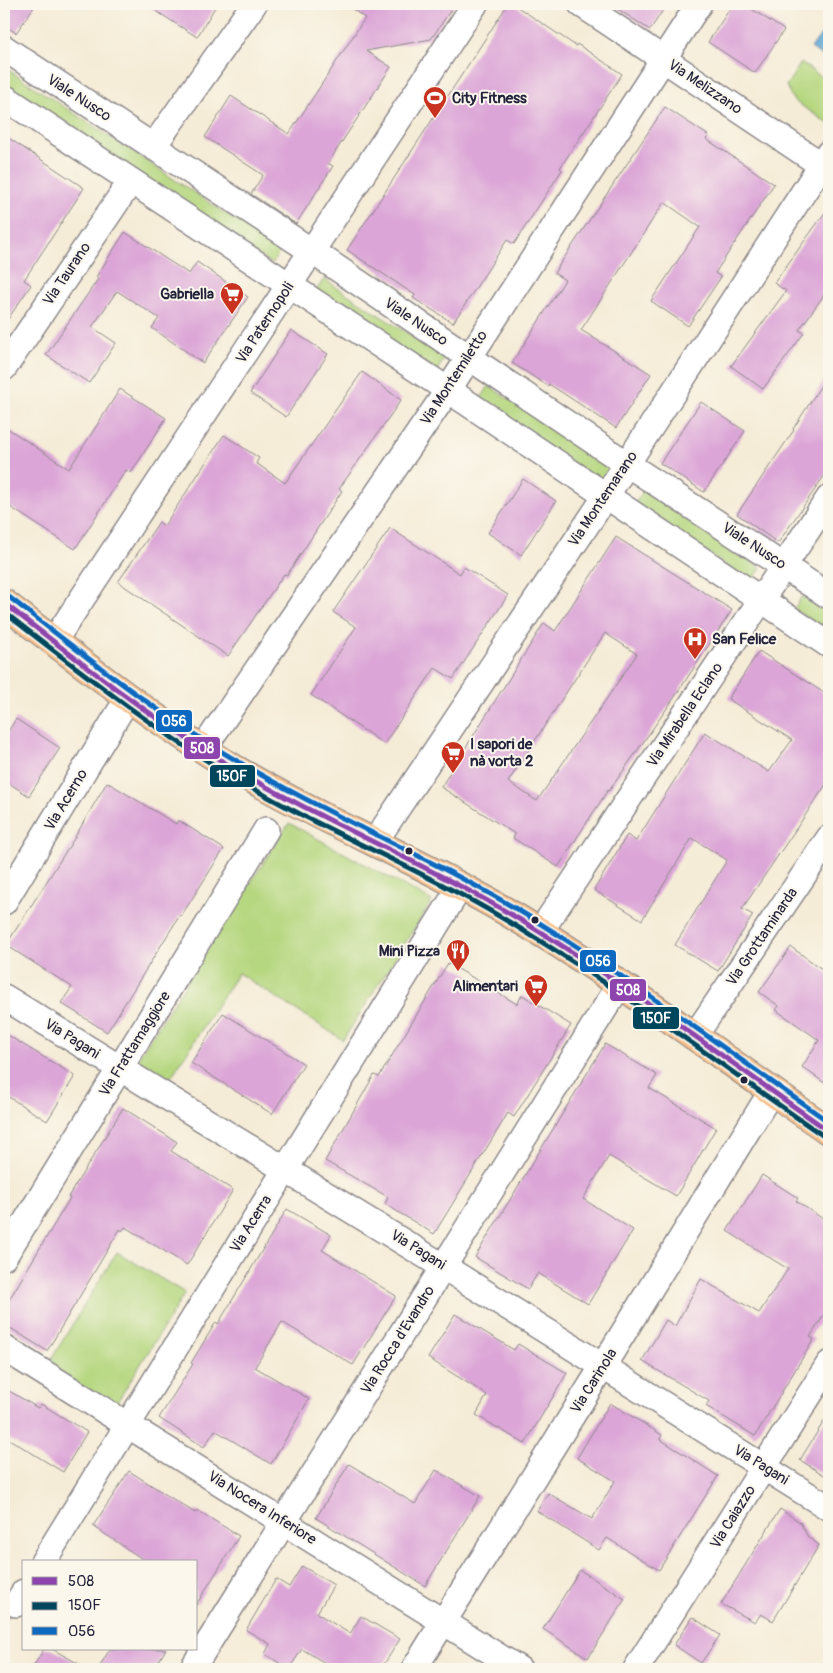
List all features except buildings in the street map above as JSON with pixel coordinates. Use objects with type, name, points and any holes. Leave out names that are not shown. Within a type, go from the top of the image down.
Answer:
[{"type":"main road","points":[[4,603],[128,698],[203,749],[273,791],[460,887],[540,932],[620,984],[829,1131]]},
{"type":"street","points":[[153,146],[254,4]]},
{"type":"street","name":"Via Paternopoli","points":[[54,641],[475,4]]},
{"type":"street","name":"Via Melizzano","points":[[581,4],[827,162]]},
{"type":"street","name":"Via Montemiletto","points":[[203,749],[448,390],[699,4]]},
{"type":"street","name":"Viale Nusco","points":[[4,48],[312,251],[627,464],[829,596]]},
{"type":"street","points":[[4,97],[448,390],[829,645]]},
{"type":"street","name":"Via Montemarano","points":[[374,843],[827,162]]},
{"type":"street","name":"Via Taurano","points":[[4,368],[131,181]]},
{"type":"street","name":"Via Mirabella Eclano","points":[[540,932],[829,498]]},
{"type":"street","name":"Via Acerno","points":[[4,902],[128,698]]},
{"type":"street","name":"Via Frattamaggiore","points":[[4,1257],[266,830]]},
{"type":"street","name":"Via Grottaminarda","points":[[694,1037],[829,838]]},
{"type":"street","name":"Via Acerra","points":[[44,1560],[460,887]]},
{"type":"street","name":"Via Rocca d'Evandro","points":[[192,1669],[620,984]]},
{"type":"street","name":"Via Pagani","points":[[4,997],[444,1267],[829,1508]]},
{"type":"street","name":"Via Carinola","points":[[414,1669],[771,1092]]},
{"type":"street","name":"Via Nocera Inferiore","points":[[4,1348],[518,1669]]},
{"type":"street","name":"Via Caiazzo","points":[[636,1669],[829,1364]]},
{"type":"green space","points":[[801,63],[829,82],[829,124],[793,100],[786,86]]},
{"type":"green space","points":[[4,67],[281,250],[272,264],[4,87]]},
{"type":"green space","points":[[324,279],[445,358],[436,372],[315,292]]},
{"type":"green space","points":[[489,386],[609,467],[600,481],[479,401]]},
{"type":"green space","points":[[643,491],[761,568],[752,582],[634,505]]},
{"type":"green space","points":[[802,596],[829,614],[829,633],[794,609]]},
{"type":"green space","points":[[289,823],[432,901],[343,1040],[238,973],[166,1085],[134,1064]]},
{"type":"green space","points":[[117,1252],[185,1293],[114,1407],[47,1366]]},
{"type":"water","points":[[821,34],[829,40],[829,61],[811,48]]},
{"type":"transit line","name":"056","points":[[9,597],[124,685],[183,727],[277,784],[480,888],[554,932],[633,984],[829,1122]]},
{"type":"transit line","name":"508","points":[[4,603],[119,691],[209,753],[273,791],[474,893],[549,937],[630,991],[829,1131]]},
{"type":"transit line","name":"150F","points":[[4,612],[60,656],[175,740],[268,797],[438,882],[546,944],[627,998],[825,1137]]},
{"type":"place","name":"City Fitness","points":[[435,119]]},
{"type":"place","name":"Gabriella","points":[[232,315]]},
{"type":"place","name":"San Felice","points":[[695,660]]},
{"type":"place","name":"I sapori de nà vorta 2","points":[[453,774]]},
{"type":"place","name":"Mini Pizza","points":[[458,972]]},
{"type":"place","name":"Alimentari","points":[[536,1007]]}]
